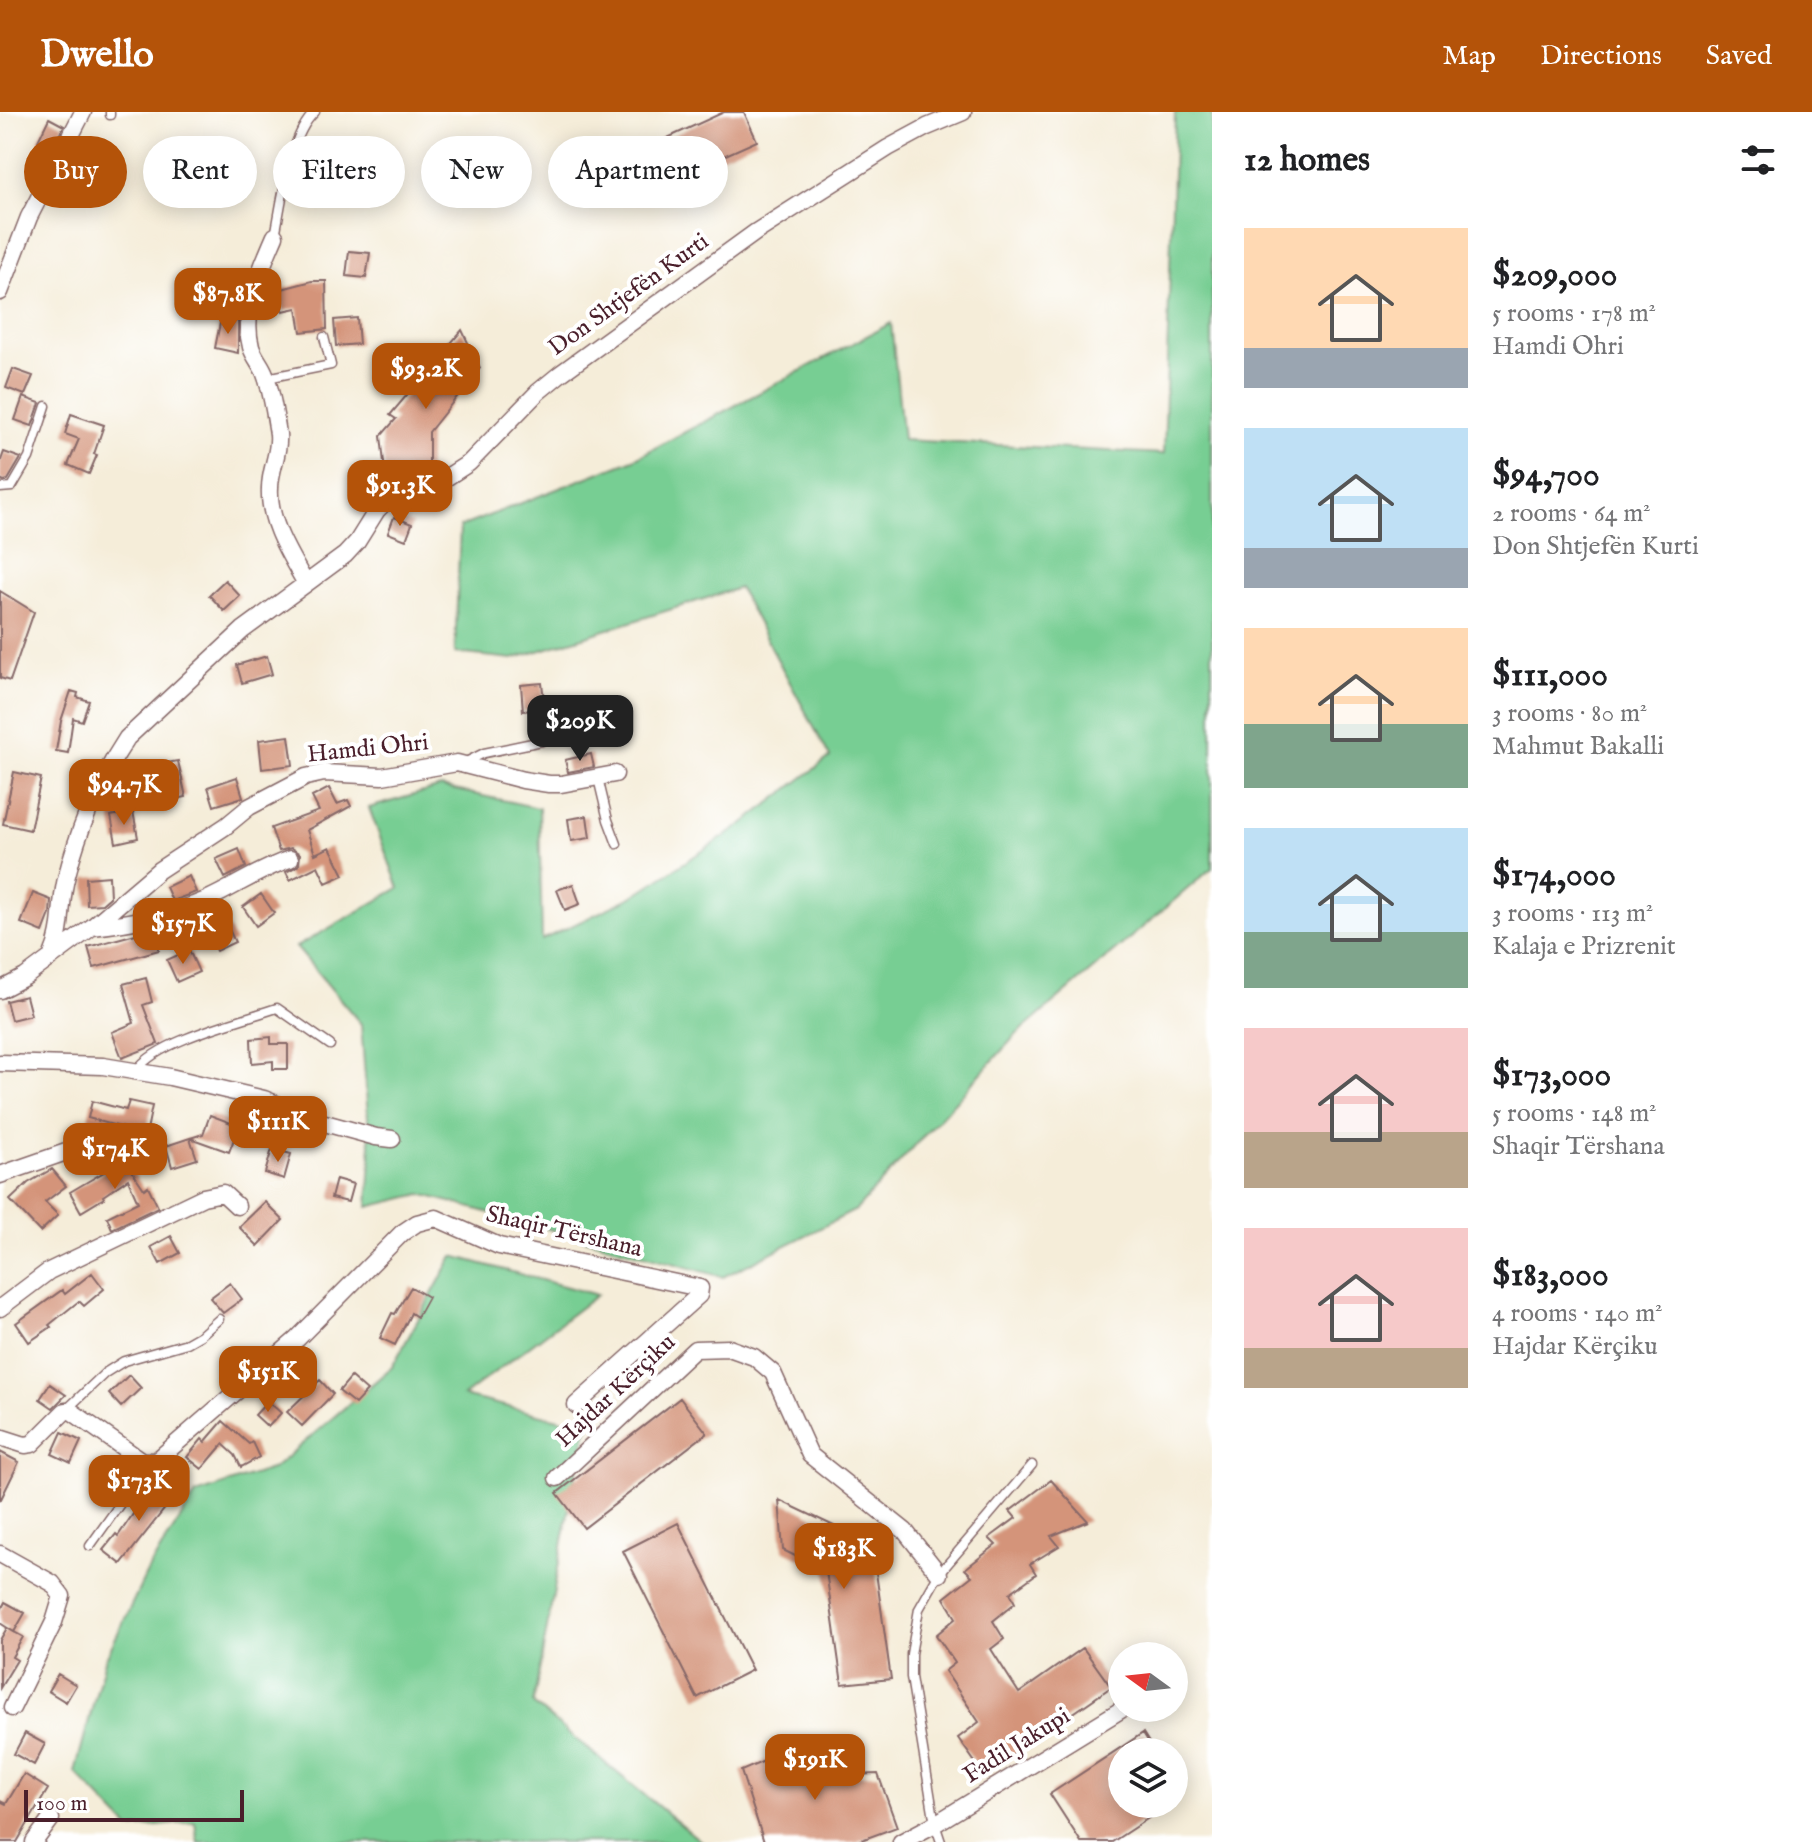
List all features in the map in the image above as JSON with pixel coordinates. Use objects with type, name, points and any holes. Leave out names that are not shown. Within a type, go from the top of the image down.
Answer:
[{"type":"street","points":[[0,292],[29,217],[83,112]]},
{"type":"street","name":"Don Shtjefën Kurti","points":[[52,955],[62,927],[67,874],[91,807],[127,738],[243,630],[345,555],[386,501],[441,481],[469,463],[538,392],[667,295],[822,189],[927,127],[963,112]]},
{"type":"street","points":[[275,236],[250,310],[251,348],[266,379],[279,447],[270,498],[281,537],[306,584]]},
{"type":"street","name":"Hamdi Ohri","points":[[92,927],[159,870],[249,807],[306,777],[324,773],[382,776],[466,763],[505,776],[549,784],[615,774]]},
{"type":"street","points":[[0,990],[25,977],[92,927],[147,921],[174,913],[209,899],[267,867],[290,859]]},
{"type":"street","points":[[0,1063],[103,1066],[204,1083],[264,1099],[331,1125],[392,1139]]},
{"type":"street","points":[[0,1175],[92,1145],[144,1140]]},
{"type":"street","points":[[0,1308],[49,1271],[203,1197],[223,1193],[237,1206]]},
{"type":"street","name":"Shaqir Tërshana","points":[[149,1463],[162,1456],[267,1367],[402,1233],[426,1219],[436,1218],[499,1246],[700,1288],[699,1295],[576,1405]]},
{"type":"street","name":"Hajdar Kërçiku","points":[[557,1478],[695,1349],[729,1348],[754,1357],[773,1373],[810,1455],[905,1531],[939,1574]]},
{"type":"street","points":[[0,1437],[25,1445],[32,1444],[65,1411],[78,1414],[149,1463]]},
{"type":"street","points":[[0,1554],[52,1583],[62,1596],[54,1622],[12,1708]]},
{"type":"street","name":"Fadil Jakupi","points":[[901,1842],[1108,1718]]},
{"type":"street","points":[[34,1842],[51,1819]]},
{"type":"lane","points":[[275,236],[294,152],[302,130],[315,112]]},
{"type":"lane","points":[[266,379],[331,365],[324,337]]},
{"type":"lane","points":[[0,488],[12,487],[23,472],[46,406]]},
{"type":"lane","points":[[466,763],[484,753],[542,741]]},
{"type":"lane","points":[[598,778],[617,844]]},
{"type":"lane","points":[[136,1071],[151,1055],[199,1034],[277,1008],[330,1045]]},
{"type":"lane","points":[[65,1411],[105,1373],[124,1361],[187,1343],[219,1319]]},
{"type":"lane","name":"Shaqir Tërshana","points":[[90,1546],[149,1463]]},
{"type":"lane","points":[[941,1842],[935,1824],[911,1677],[911,1654],[919,1609],[939,1574],[1032,1465]]},
{"type":"green space","points":[[1175,112],[1212,112],[1212,868],[1016,1035],[856,1210],[723,1277],[421,1194],[368,1207],[371,1158],[361,1024],[296,947],[399,888],[369,808],[441,787],[539,808],[542,940],[630,898],[736,829],[830,757],[739,588],[513,659],[455,653],[460,527],[636,458],[891,323],[903,440],[1164,454]]},
{"type":"green space","points":[[453,1256],[597,1295],[463,1396],[588,1426],[574,1481],[533,1704],[702,1842],[198,1842],[195,1822],[130,1829],[75,1772],[105,1660],[149,1568],[196,1494],[274,1468],[392,1367]]},
{"type":"building","points":[[724,112],[744,112],[757,141],[728,154],[728,136],[672,136]]},
{"type":"building","points":[[49,118],[64,126],[59,136],[40,136]]},
{"type":"building","points":[[349,251],[370,253],[366,278],[346,276]]},
{"type":"building","points":[[312,281],[326,281],[327,329],[301,332],[297,308],[283,311],[278,290]]},
{"type":"building","points":[[221,318],[238,321],[238,353],[215,348]]},
{"type":"building","points":[[357,318],[359,344],[336,346],[334,320]]},
{"type":"building","points":[[462,330],[480,368],[429,432],[429,474],[386,480],[381,436],[396,419],[390,415]]},
{"type":"building","points":[[13,369],[33,376],[25,395],[6,388]]},
{"type":"building","points":[[23,397],[40,403],[32,426],[15,420]]},
{"type":"building","points":[[71,414],[104,425],[89,474],[68,465],[79,439],[65,434]]},
{"type":"building","points":[[4,452],[21,458],[8,480],[4,481],[0,479],[0,463]]},
{"type":"building","points":[[394,517],[412,524],[406,540],[388,533]]},
{"type":"building","points":[[225,580],[240,596],[224,611],[209,595]]},
{"type":"building","points":[[0,591],[34,612],[10,681],[0,678]]},
{"type":"building","points":[[267,656],[272,674],[242,683],[237,665]]},
{"type":"building","points":[[542,683],[545,709],[523,711],[521,685]]},
{"type":"building","points":[[71,691],[89,701],[82,721],[73,718],[68,753],[56,751],[61,721]]},
{"type":"building","points":[[289,736],[293,765],[262,769],[259,740]]},
{"type":"building","points":[[591,754],[594,767],[568,772],[565,760]]},
{"type":"building","points":[[178,761],[186,797],[157,803],[150,766]]},
{"type":"building","points":[[14,772],[41,778],[30,830],[3,824]]},
{"type":"building","points":[[237,777],[243,797],[214,806],[208,787]]},
{"type":"building","points":[[329,788],[337,804],[348,800],[351,806],[307,830],[315,854],[330,847],[344,875],[326,883],[318,866],[290,880],[286,872],[299,865],[300,854],[291,848],[279,851],[271,828],[319,811],[312,797]]},
{"type":"building","points":[[133,811],[138,838],[116,843],[111,816]]},
{"type":"building","points":[[587,816],[590,838],[571,841],[568,819]]},
{"type":"building","points":[[239,849],[246,867],[225,878],[216,859]]},
{"type":"building","points":[[109,876],[110,897],[102,904],[87,905],[86,878]]},
{"type":"building","points":[[189,876],[196,892],[172,901],[166,887]]},
{"type":"building","points":[[573,884],[580,904],[565,910],[557,890]]},
{"type":"building","points":[[33,893],[51,900],[50,914],[43,932],[21,923]]},
{"type":"building","points":[[261,894],[274,913],[256,926],[243,907]]},
{"type":"building","points":[[227,925],[235,942],[216,951],[208,934]]},
{"type":"building","points":[[154,929],[159,950],[94,968],[88,947]]},
{"type":"building","points":[[189,950],[199,972],[177,982],[167,960]]},
{"type":"building","points":[[146,978],[152,1002],[143,1005],[158,1044],[122,1058],[112,1032],[134,1023],[123,984]]},
{"type":"building","points":[[26,996],[31,1015],[11,1020],[6,1001]]},
{"type":"building","points":[[271,1037],[271,1044],[288,1044],[288,1069],[273,1069],[273,1061],[252,1063],[251,1039]]},
{"type":"building","points":[[92,1101],[126,1110],[129,1101],[152,1106],[147,1130],[131,1130],[88,1118]]},
{"type":"building","points":[[210,1115],[239,1126],[229,1152],[190,1138],[203,1134]]},
{"type":"building","points":[[190,1138],[197,1159],[172,1167],[166,1146]]},
{"type":"building","points":[[272,1149],[291,1154],[284,1179],[265,1173]]},
{"type":"building","points":[[120,1153],[144,1189],[148,1186],[158,1207],[112,1229],[107,1217],[138,1202],[128,1179],[81,1212],[70,1192],[104,1172],[100,1166]]},
{"type":"building","points":[[52,1169],[66,1186],[45,1202],[58,1215],[40,1232],[10,1200],[28,1183]]},
{"type":"building","points":[[336,1179],[353,1184],[348,1202],[331,1198]]},
{"type":"building","points":[[265,1202],[283,1220],[258,1246],[239,1227]]},
{"type":"building","points":[[171,1236],[180,1253],[160,1264],[151,1247]]},
{"type":"building","points":[[92,1273],[104,1289],[84,1306],[79,1301],[29,1342],[16,1323],[62,1290],[65,1294]]},
{"type":"building","points":[[230,1283],[242,1299],[223,1313],[210,1298]]},
{"type":"building","points":[[411,1287],[428,1297],[417,1317],[411,1313],[395,1345],[380,1338],[392,1313],[395,1314]]},
{"type":"building","points":[[129,1375],[141,1388],[121,1407],[109,1394]]},
{"type":"building","points":[[351,1377],[367,1391],[355,1404],[339,1391]]},
{"type":"building","points":[[320,1380],[333,1394],[302,1426],[287,1412]]},
{"type":"building","points":[[50,1384],[66,1395],[53,1408],[40,1399]]},
{"type":"building","points":[[680,1398],[707,1433],[584,1528],[557,1493]]},
{"type":"building","points":[[268,1401],[281,1413],[268,1427],[255,1415]]},
{"type":"building","points":[[223,1421],[249,1444],[252,1442],[259,1457],[241,1467],[235,1455],[223,1444],[202,1469],[187,1457]]},
{"type":"building","points":[[62,1432],[81,1441],[71,1463],[52,1454]]},
{"type":"building","points":[[0,1452],[19,1462],[0,1501]]},
{"type":"building","points":[[1051,1480],[1088,1521],[1051,1536],[1059,1546],[1030,1564],[1036,1574],[1010,1593],[1015,1603],[993,1621],[1004,1639],[991,1649],[1019,1693],[1083,1648],[1108,1683],[1108,1689],[984,1775],[958,1738],[979,1722],[945,1671],[955,1663],[936,1635],[956,1618],[944,1598],[972,1576],[965,1569],[996,1545],[989,1538],[1016,1518],[1010,1511]]},
{"type":"building","points":[[155,1482],[174,1497],[121,1564],[103,1550],[116,1534],[118,1536]]},
{"type":"building","points":[[779,1500],[872,1544],[891,1679],[842,1684],[826,1571],[783,1550]]},
{"type":"building","points":[[678,1523],[752,1670],[697,1698],[623,1551]]},
{"type":"building","points":[[5,1602],[25,1613],[14,1632],[0,1623],[0,1612]]},
{"type":"building","points":[[7,1628],[23,1637],[12,1657],[17,1660],[0,1688],[0,1640]]},
{"type":"building","points":[[58,1674],[76,1685],[66,1702],[48,1691]]},
{"type":"building","points":[[25,1733],[45,1744],[34,1765],[14,1754]]},
{"type":"building","points":[[804,1744],[821,1776],[878,1774],[897,1827],[856,1842],[764,1842],[741,1771]]},
{"type":"building","points":[[1108,1756],[1108,1818],[1149,1818],[1112,1842],[1081,1842],[1050,1794]]},
{"type":"building","points":[[24,1774],[48,1789],[17,1842],[0,1842],[0,1801],[6,1804]]}]
